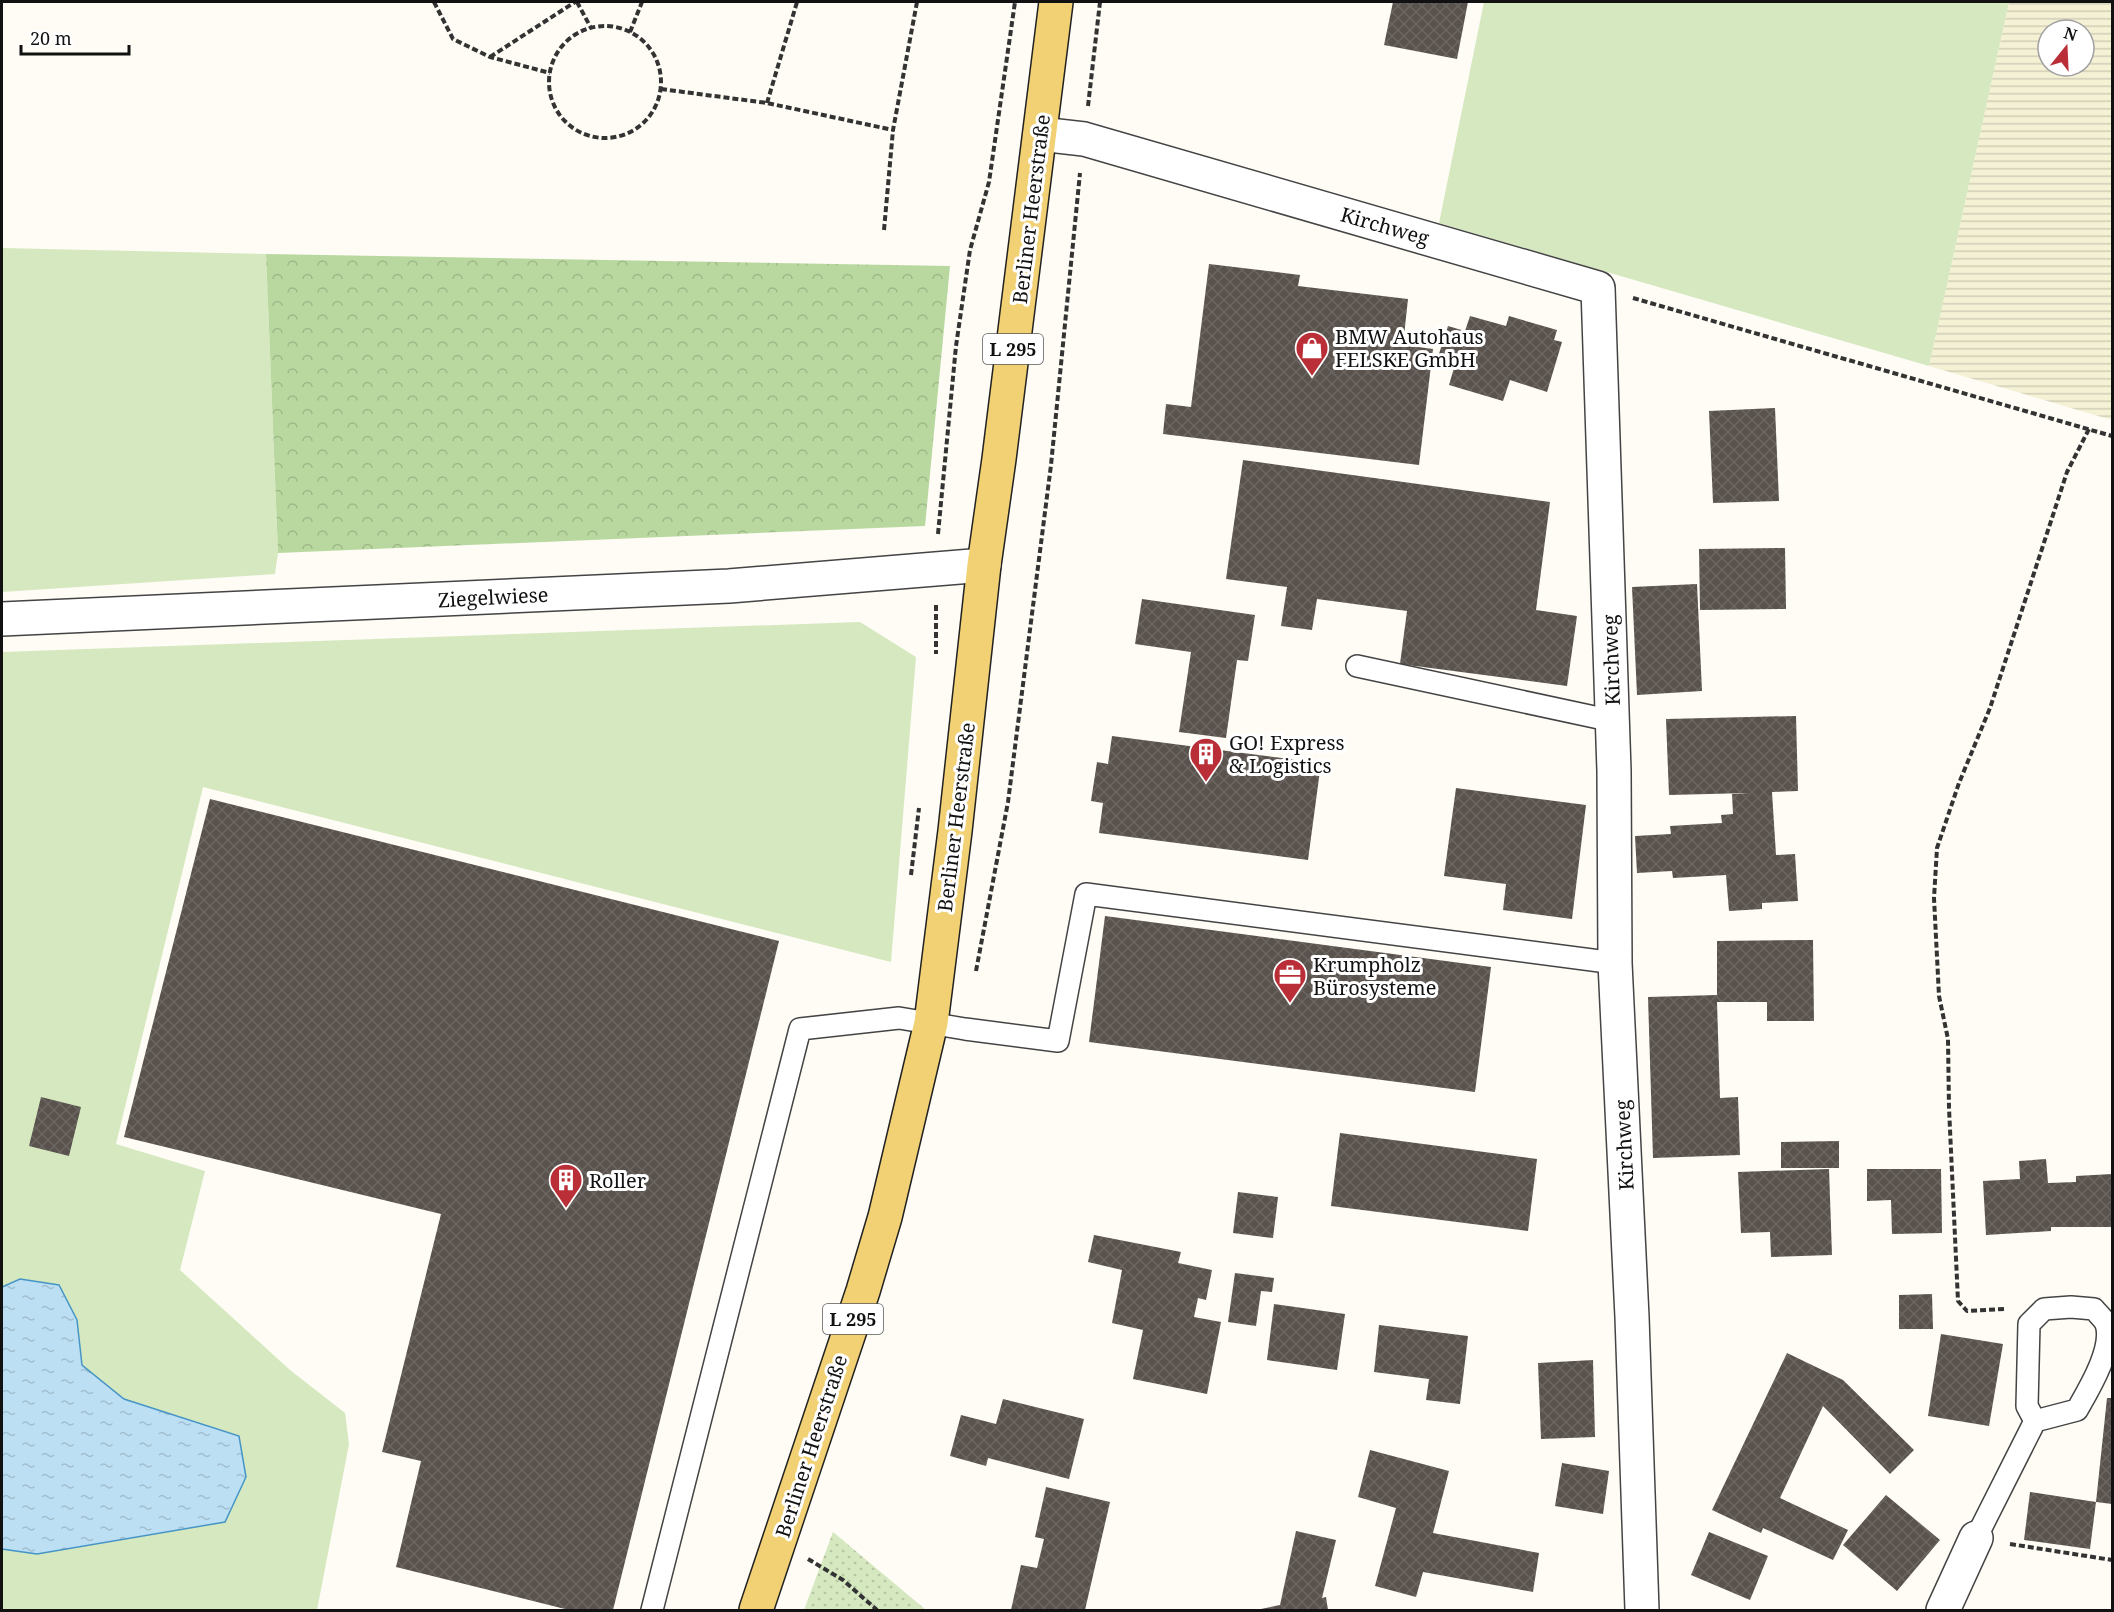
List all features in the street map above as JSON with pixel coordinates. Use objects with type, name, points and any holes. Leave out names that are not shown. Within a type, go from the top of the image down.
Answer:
[{"type":"main road","name":"Berliner Heerstraße","points":[[756,1611],[863,1291],[885,1217],[931,1023],[957,819],[984,565],[1056,2]]},
{"type":"street","name":"Kirchweg","points":[[1040,134],[1084,139],[1598,288],[1613,721],[1615,963],[1632,1306],[1642,1611]]},
{"type":"street","name":"Ziegelwiese","points":[[2,619],[729,586],[984,565]]},
{"type":"street","points":[[1943,1611],[1976,1538]]},
{"type":"lane","points":[[1357,666],[1613,721]]},
{"type":"lane","points":[[652,1611],[800,1029],[899,1018],[1058,1041],[1086,894],[1615,963]]},
{"type":"lane","points":[[1976,1538],[2035,1421],[2077,1410],[2100,1372],[2109,1342],[2107,1324],[2094,1309],[2071,1307],[2044,1309],[2029,1324],[2027,1406],[2035,1421]]},
{"type":"path","points":[[434,2],[453,39],[490,57],[550,73]]},
{"type":"path","points":[[490,57],[576,2],[591,27]]},
{"type":"path","points":[[630,32],[642,2]]},
{"type":"path","points":[[767,103],[797,2]]},
{"type":"path","points":[[884,230],[893,130],[917,2]]},
{"type":"path","points":[[936,664],[935,570],[956,346],[970,250],[988,182],[1015,2]]},
{"type":"path","points":[[591,27],[618,27],[630,32],[645,42],[655,56],[661,72],[661,89],[656,106],[646,121],[632,132],[615,137],[597,138],[580,132],[566,122],[555,107],[550,90],[550,73],[555,57],[564,44],[576,34],[591,27]]},
{"type":"path","points":[[661,89],[767,103],[893,130]]},
{"type":"path","points":[[1598,288],[2112,436]]},
{"type":"path","points":[[2013,1309],[1967,1311],[1958,1301],[1948,1039],[1939,996],[1934,898],[1937,848],[1959,783],[1990,708],[2067,472],[2089,429]]},
{"type":"path","points":[[911,883],[920,802]]},
{"type":"path","points":[[1976,1538],[2112,1560]]},
{"type":"path","points":[[777,1548],[807,1558],[843,1580],[877,1611]]},
{"type":"shaded area","points":[[2009,2],[2112,2],[2112,420],[1929,366]]},
{"type":"green space","points":[[1484,2],[2009,2],[1929,366],[1439,223]]},
{"type":"green space","points":[[2,248],[266,254],[278,553],[275,574],[2,592]]},
{"type":"green space","points":[[266,254],[950,266],[925,526],[278,553]]},
{"type":"green space","points":[[860,622],[916,657],[891,962],[203,787],[116,1144],[205,1171],[180,1270],[290,1370],[345,1413],[349,1444],[317,1610],[2,1610],[2,1549],[37,1554],[225,1522],[239,1436],[124,1399],[82,1365],[77,1320],[20,1279],[2,1287],[2,652]]},
{"type":"green space","points":[[833,1532],[926,1610],[804,1610]]},
{"type":"water","points":[[20,1279],[59,1285],[77,1320],[82,1365],[124,1399],[239,1436],[246,1477],[225,1522],[37,1554],[2,1549],[2,1287]]},
{"type":"building","points":[[1393,2],[1468,2],[1457,59],[1384,45]]},
{"type":"building","name":"BMW Autohaus FELSKE GmbH","points":[[1209,264],[1300,275],[1298,286],[1408,299],[1403,345],[1433,349],[1419,465],[1163,434],[1166,404],[1191,407]]},
{"type":"building","points":[[1470,316],[1506,326],[1509,316],[1557,330],[1554,340],[1562,342],[1547,392],[1510,380],[1503,401],[1449,385],[1454,368],[1436,363],[1448,326],[1465,331]]},
{"type":"building","points":[[1775,408],[1779,501],[1713,503],[1709,411]]},
{"type":"building","points":[[1243,460],[1550,502],[1536,610],[1577,616],[1567,686],[1400,664],[1407,611],[1317,599],[1312,630],[1281,626],[1287,587],[1226,579]]},
{"type":"building","points":[[1785,548],[1786,609],[1700,610],[1699,549]]},
{"type":"building","points":[[1697,584],[1702,691],[1637,695],[1632,587]]},
{"type":"building","points":[[1142,599],[1255,615],[1248,661],[1237,660],[1226,738],[1179,732],[1191,652],[1135,644]]},
{"type":"building","points":[[1796,716],[1798,791],[1772,792],[1776,855],[1795,854],[1798,901],[1762,903],[1762,909],[1729,911],[1726,875],[1673,878],[1672,871],[1637,873],[1635,836],[1671,834],[1670,826],[1722,823],[1721,815],[1733,814],[1732,794],[1749,793],[1669,795],[1666,719]]},
{"type":"building","name":"GO! Express & Logistics","points":[[1112,736],[1321,763],[1308,860],[1099,833],[1103,803],[1091,801],[1097,762],[1108,764]]},
{"type":"building","points":[[1456,788],[1586,805],[1572,919],[1503,910],[1506,884],[1444,876]]},
{"type":"building","name":"Roller","points":[[210,799],[779,941],[613,1610],[569,1610],[396,1567],[421,1461],[382,1452],[441,1214],[124,1137]]},
{"type":"building","name":"Krumpholz Bürosysteme","points":[[1105,916],[1491,967],[1475,1092],[1089,1042]]},
{"type":"building","points":[[1813,940],[1814,1021],[1767,1021],[1767,1002],[1717,1002],[1720,1098],[1738,1097],[1740,1155],[1653,1158],[1648,997],[1717,995],[1717,941]]},
{"type":"building","points":[[41,1097],[81,1107],[69,1156],[29,1146]]},
{"type":"building","points":[[1340,1133],[1537,1159],[1528,1231],[1331,1206]]},
{"type":"building","points":[[1839,1141],[1839,1168],[1781,1168],[1781,1142]]},
{"type":"building","points":[[2046,1159],[2048,1183],[2076,1182],[2076,1176],[2112,1174],[2112,1227],[2051,1227],[2051,1231],[1986,1235],[1983,1181],[2020,1179],[2019,1161]]},
{"type":"building","points":[[1829,1169],[1832,1255],[1771,1257],[1770,1232],[1741,1233],[1738,1172]]},
{"type":"building","points":[[1867,1169],[1941,1169],[1942,1233],[1892,1234],[1891,1200],[1867,1201]]},
{"type":"building","points":[[1238,1192],[1278,1197],[1273,1238],[1233,1233]]},
{"type":"building","points":[[1094,1235],[1181,1252],[1178,1263],[1212,1270],[1206,1300],[1198,1298],[1194,1317],[1221,1322],[1207,1394],[1133,1379],[1143,1330],[1112,1323],[1122,1270],[1088,1262]]},
{"type":"building","points":[[1235,1273],[1274,1278],[1272,1292],[1261,1291],[1256,1326],[1228,1322]]},
{"type":"building","points":[[1932,1294],[1933,1329],[1899,1329],[1899,1295]]},
{"type":"building","points":[[1274,1304],[1345,1314],[1337,1370],[1267,1360]]},
{"type":"building","points":[[1379,1325],[1468,1336],[1460,1404],[1426,1400],[1429,1379],[1374,1372]]},
{"type":"building","points":[[1941,1334],[2003,1344],[1989,1426],[1928,1416]]},
{"type":"building","points":[[1787,1353],[1843,1380],[1914,1450],[1890,1474],[1823,1406],[1780,1498],[1848,1530],[1833,1560],[1763,1528],[1761,1533],[1712,1510]]},
{"type":"building","points":[[1593,1360],[1595,1437],[1541,1439],[1538,1363]]},
{"type":"building","points":[[2107,1398],[2112,1398],[2112,1504],[2096,1502]]},
{"type":"building","points":[[1003,1399],[1084,1419],[1069,1479],[988,1458],[986,1466],[950,1456],[961,1415],[996,1424]]},
{"type":"building","points":[[1370,1450],[1449,1471],[1433,1533],[1539,1553],[1533,1592],[1423,1572],[1416,1597],[1375,1586],[1396,1508],[1358,1497]]},
{"type":"building","points":[[1562,1463],[1609,1471],[1603,1514],[1555,1506]]},
{"type":"building","points":[[1046,1487],[1110,1502],[1085,1610],[1011,1610],[1021,1565],[1037,1568],[1044,1539],[1035,1537]]},
{"type":"building","points":[[2030,1492],[2096,1502],[2090,1549],[2024,1540]]},
{"type":"building","points":[[1886,1495],[1940,1540],[1897,1591],[1843,1545]]},
{"type":"building","points":[[1296,1531],[1336,1540],[1322,1598],[1326,1597],[1328,1610],[1256,1610],[1280,1605]]},
{"type":"building","points":[[1709,1532],[1768,1556],[1750,1600],[1691,1575]]},
{"type":"place","name":"BMW Autohaus FELSKE GmbH","points":[[1312,377]]},
{"type":"place","name":"GO! Express & Logistics","points":[[1206,783]]},
{"type":"place","name":"Krumpholz Bürosysteme","points":[[1290,1004]]},
{"type":"place","name":"Roller","points":[[566,1209]]}]
